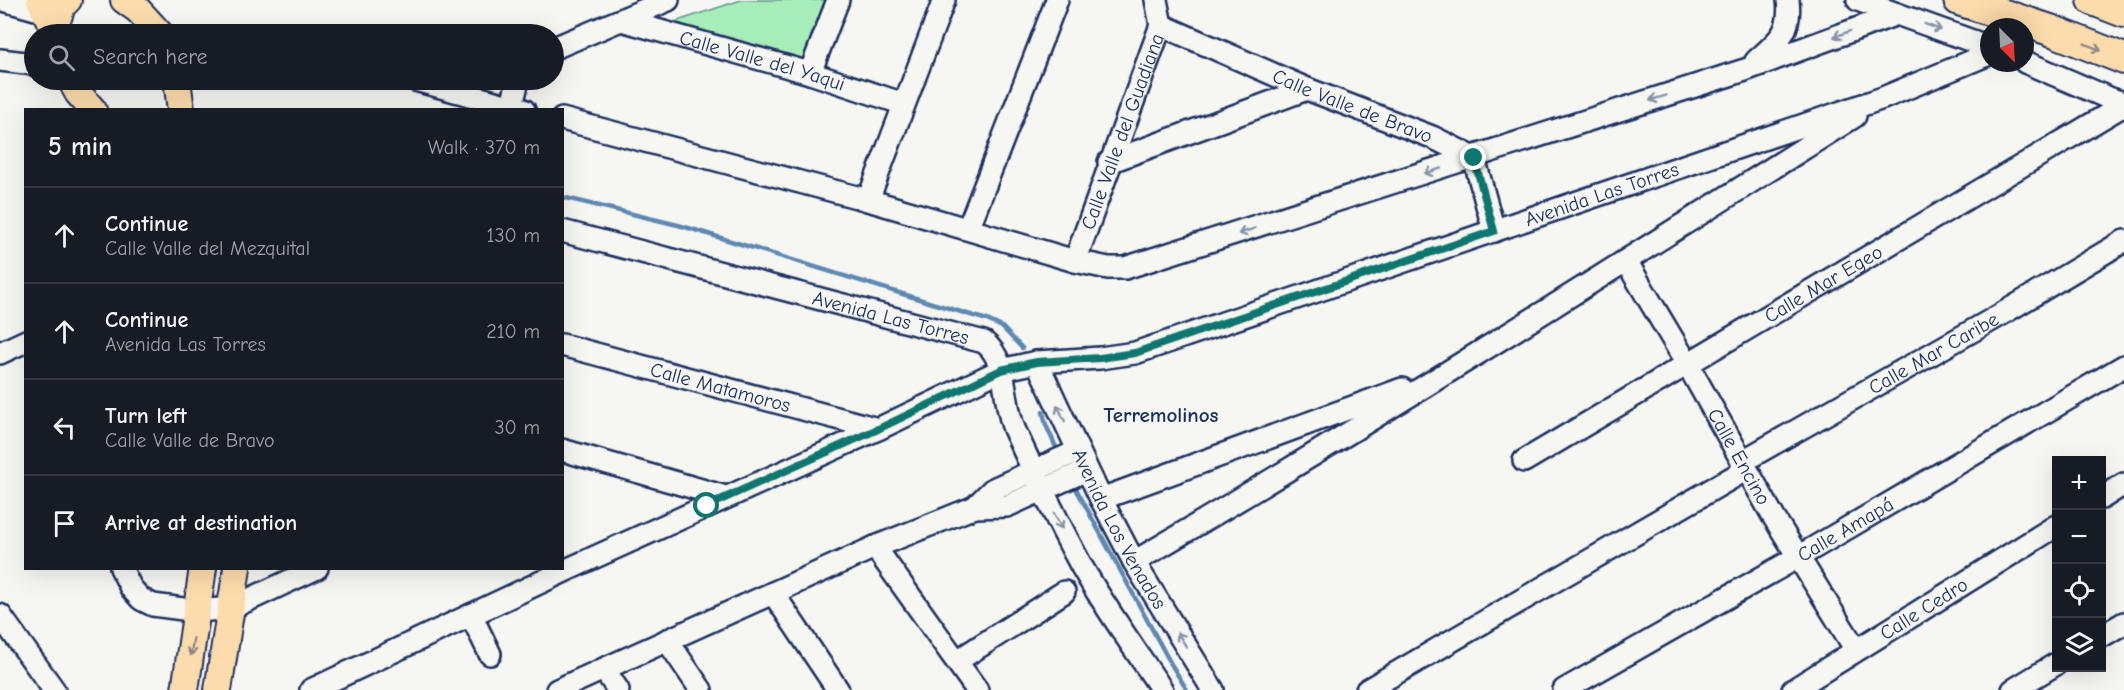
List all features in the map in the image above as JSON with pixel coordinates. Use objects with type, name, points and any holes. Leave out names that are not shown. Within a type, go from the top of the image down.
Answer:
[{"type":"highway","points":[[1959,0],[2053,31],[2124,59]]},
{"type":"highway","points":[[2092,0],[2124,12]]},
{"type":"main road","points":[[49,19],[68,0]]},
{"type":"main road","points":[[124,0],[152,24]]},
{"type":"main road","points":[[76,90],[91,108]]},
{"type":"main road","points":[[178,90],[181,108]]},
{"type":"main road","points":[[185,690],[203,570]]},
{"type":"main road","points":[[218,690],[237,570]]},
{"type":"street","points":[[3,0],[49,19]]},
{"type":"street","points":[[564,44],[668,0]]},
{"type":"street","points":[[810,73],[838,0]]},
{"type":"street","points":[[868,200],[944,0]]},
{"type":"street","points":[[968,229],[1057,0]]},
{"type":"street","name":"Calle Valle del Guadiana","points":[[1075,261],[1109,162],[1161,25],[1156,0]]},
{"type":"street","points":[[1745,70],[1775,44],[1786,30],[1790,16],[1788,0]]},
{"type":"street","points":[[1858,0],[1980,44]]},
{"type":"street","points":[[564,121],[868,200],[1075,261],[1108,268],[1125,268],[1745,70],[1897,14]]},
{"type":"street","name":"Calle Valle del Yaqui","points":[[621,20],[810,73],[904,104]]},
{"type":"street","name":"Calle Valle de Bravo","points":[[1161,25],[1307,89],[1432,137],[1474,158]]},
{"type":"street","points":[[2034,38],[2053,31]]},
{"type":"street","name":"Avenida Las Torres","points":[[564,232],[984,342],[991,348],[1001,370],[1037,362],[1100,358],[1135,353],[1494,231],[1883,98],[1980,58]]},
{"type":"street","points":[[0,60],[24,63]]},
{"type":"street","points":[[2034,66],[2124,104]]},
{"type":"street","points":[[1109,162],[1307,89]]},
{"type":"street","points":[[451,90],[516,108],[517,90]]},
{"type":"street","points":[[1134,562],[1291,469],[1883,98]]},
{"type":"street","name":"Calle Mar Egeo","points":[[1524,461],[2124,104]]},
{"type":"street","points":[[1474,158],[1494,231]]},
{"type":"street","name":"Calle Mar Caribe","points":[[1367,690],[2124,241]]},
{"type":"street","name":"Calle Encino","points":[[1626,261],[1798,557],[1856,650]]},
{"type":"street","points":[[0,353],[24,342]]},
{"type":"street","name":"Calle Matamoros","points":[[564,346],[878,429]]},
{"type":"street","name":"Avenida Los Venados","points":[[1037,362],[1088,576],[1162,690]]},
{"type":"street","name":"Calle Amapá","points":[[1564,690],[1798,557],[2124,366]]},
{"type":"street","points":[[568,565],[878,429],[1001,370]]},
{"type":"street","name":"Avenida Los Venados","points":[[1001,370],[1010,421],[1061,470],[1101,499],[1134,562],[1213,690]]},
{"type":"street","points":[[1101,499],[1445,373]]},
{"type":"street","points":[[564,451],[726,497]]},
{"type":"street","points":[[557,690],[875,548],[975,507],[993,489],[1061,470]]},
{"type":"street","points":[[2106,495],[2124,484]]},
{"type":"street","name":"Calle Cedro","points":[[1793,690],[2052,528]]},
{"type":"street","points":[[875,548],[977,690]]},
{"type":"street","points":[[122,570],[131,588],[141,599],[153,605],[198,611],[231,608],[313,570]]},
{"type":"street","points":[[311,690],[471,615],[558,570]]},
{"type":"street","points":[[957,661],[1064,592]]},
{"type":"street","points":[[773,593],[838,690]]},
{"type":"street","points":[[0,615],[49,688]]},
{"type":"street","points":[[471,615],[490,654]]},
{"type":"street","points":[[2106,633],[2124,622]]},
{"type":"street","points":[[668,640],[701,690]]},
{"type":"street","points":[[2013,690],[2052,666]]},
{"type":"street","points":[[604,669],[618,690]]},
{"type":"green space","points":[[741,0],[834,0],[816,63],[656,28]]},
{"type":"waterway","points":[[564,197],[682,226],[987,320],[1002,327],[1022,348]]},
{"type":"waterway","points":[[1043,412],[1046,425],[1059,454]]},
{"type":"waterway","points":[[1073,483],[1187,690]]},
{"type":"district","name":"Terremolinos","points":[[1161,415]]},
{"type":"route","points":[[707,506],[878,429],[1001,370],[1037,362],[1135,353],[1494,231],[1474,158]]}]
